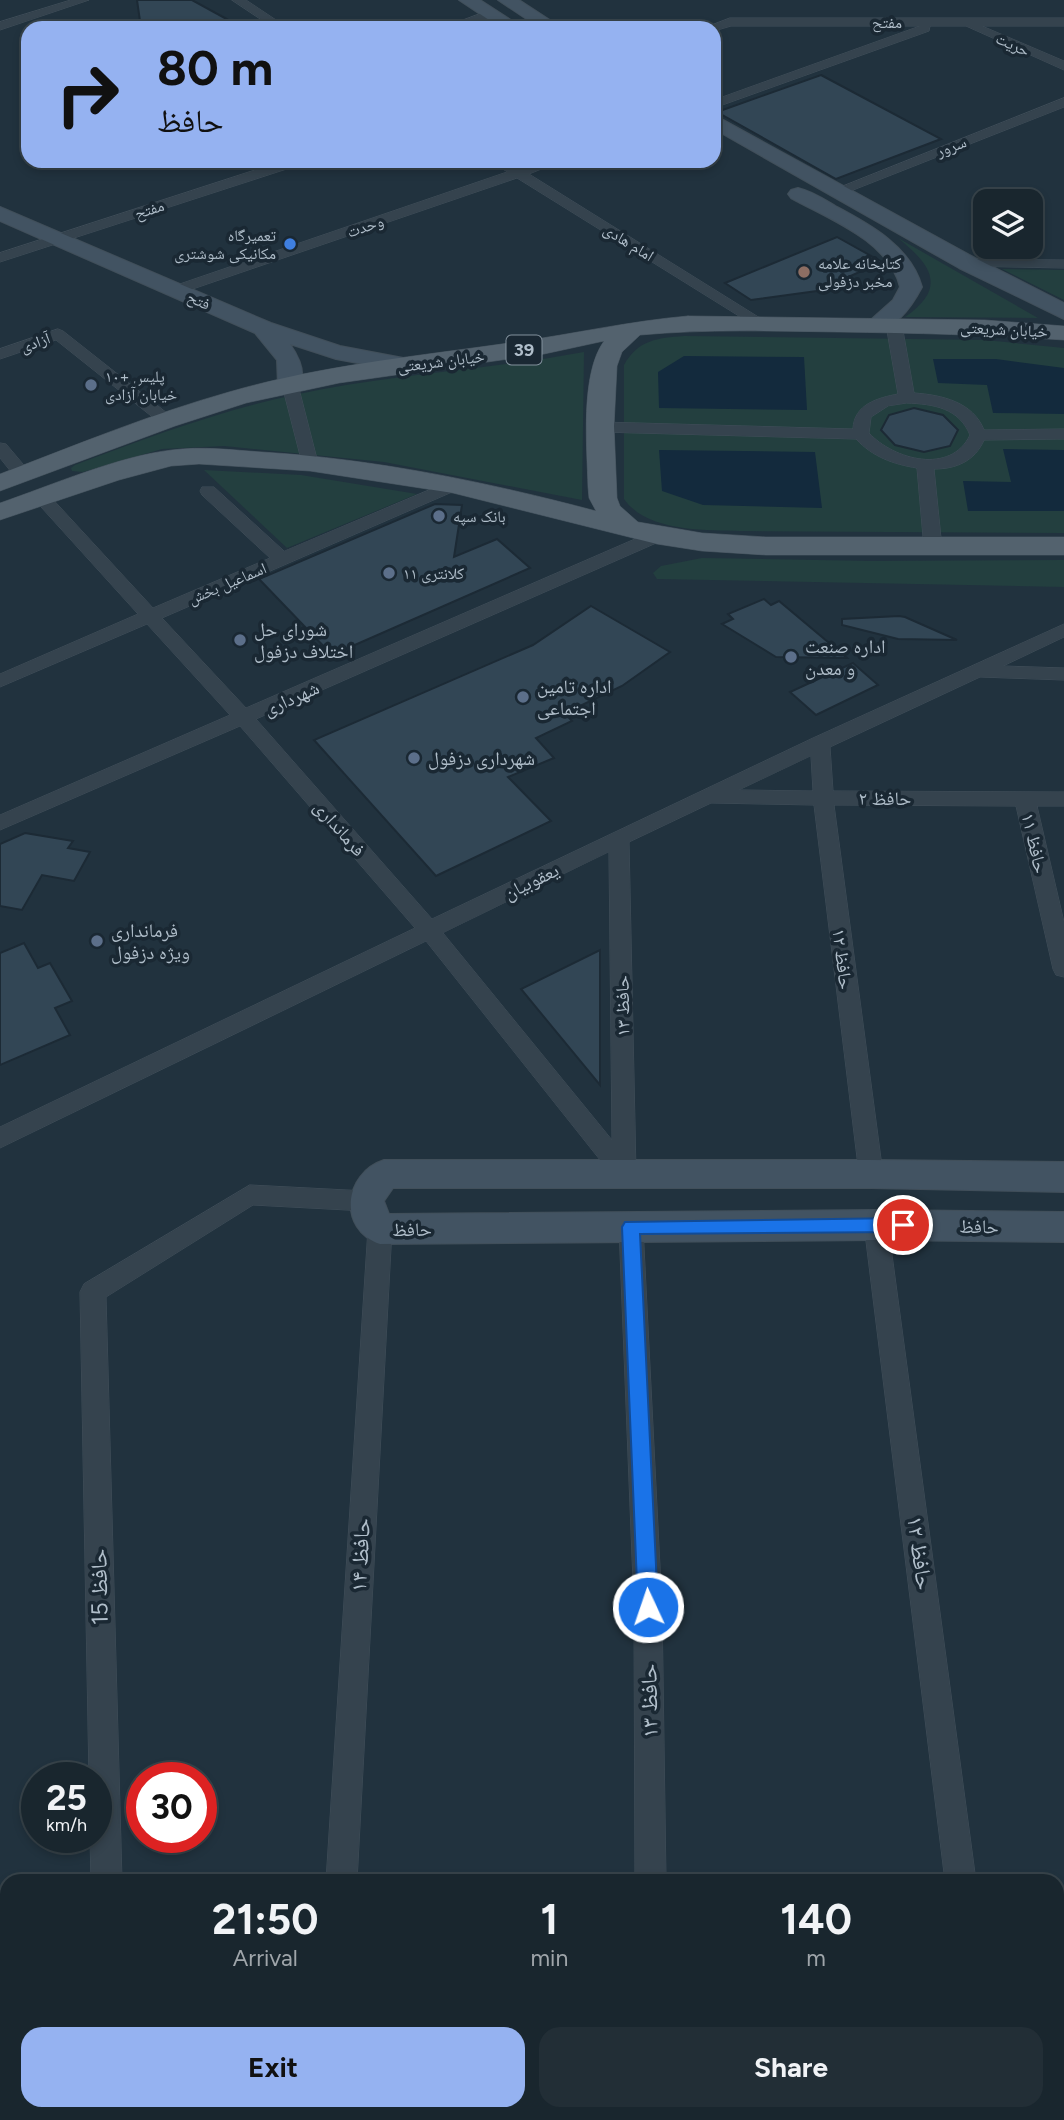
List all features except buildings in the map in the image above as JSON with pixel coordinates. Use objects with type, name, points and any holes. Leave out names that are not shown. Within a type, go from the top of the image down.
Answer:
[{"type":"main road","points":[[467,0],[502,21]]},
{"type":"main road","points":[[507,0],[542,21]]},
{"type":"main road","points":[[721,125],[967,264],[1064,312]]},
{"type":"main road","points":[[780,184],[871,238],[905,268],[911,287],[902,304],[885,325]]},
{"type":"main road","points":[[810,201],[838,191]]},
{"type":"main road","name":"فتح","points":[[0,213],[263,328],[337,352],[406,365]]},
{"type":"main road","name":"خیابان شریعتی","points":[[11,479],[166,421],[239,397],[290,385],[406,365],[544,346],[634,328],[688,323],[760,323],[885,325],[1064,333]]},
{"type":"main road","points":[[263,328],[283,348],[289,360],[292,372],[290,385]]},
{"type":"main road","points":[[627,527],[612,515],[603,499],[601,427],[604,363],[608,352],[634,328]]},
{"type":"main road","points":[[0,512],[109,474],[170,458],[199,456],[310,463],[453,485],[657,536],[702,542],[766,546],[933,548],[1064,546]]},
{"type":"main road","points":[[11,479],[41,497]]},
{"type":"main road","points":[[373,1215],[371,1188],[384,1174],[871,1174],[1064,1177]]},
{"type":"main road","name":"حافظ","points":[[373,1215],[631,1227],[1064,1227]]},
{"type":"street","points":[[0,26],[83,0]]},
{"type":"street","points":[[238,0],[271,21]]},
{"type":"street","points":[[0,13],[21,26]]},
{"type":"street","points":[[468,21],[490,14]]},
{"type":"street","name":"مفتح","points":[[721,25],[771,17],[962,22],[1012,16],[1064,22]]},
{"type":"street","points":[[721,101],[942,22]]},
{"type":"street","name":"حریت","points":[[962,22],[1064,66]]},
{"type":"street","name":"سرور","points":[[838,191],[1064,102]]},
{"type":"street","points":[[258,168],[265,172]]},
{"type":"street","name":"مفتح","points":[[0,258],[277,168]]},
{"type":"street","name":"امام هادی","points":[[509,168],[760,323]]},
{"type":"street","name":"وحدت","points":[[176,290],[535,168]]},
{"type":"street","points":[[967,264],[1064,264]]},
{"type":"street","points":[[885,325],[907,397]]},
{"type":"street","name":"آزادی","points":[[0,354],[58,334],[166,421]]},
{"type":"street","points":[[290,385],[310,463]]},
{"type":"street","points":[[907,397],[936,400],[961,411],[970,418],[978,435],[976,443],[963,456],[925,464],[884,455],[865,442],[859,426],[866,412],[883,402],[907,397]]},
{"type":"street","points":[[601,427],[861,434]]},
{"type":"street","points":[[978,435],[1064,434]]},
{"type":"street","points":[[0,448],[11,479]]},
{"type":"street","points":[[925,464],[933,548]]},
{"type":"street","name":"اسماعیل بخش","points":[[0,681],[453,485]]},
{"type":"street","points":[[208,491],[282,559]]},
{"type":"street","name":"فرمانداری","points":[[41,497],[244,718],[429,930],[624,1173]]},
{"type":"street","name":"شهرداری","points":[[0,823],[657,536]]},
{"type":"street","name":"یعقوبیان","points":[[0,1138],[619,838],[1064,630]]},
{"type":"street","points":[[974,671],[1064,674]]},
{"type":"street","name":"حافظ ۱۲","points":[[820,743],[823,797],[871,1174]]},
{"type":"street","name":"حافظ ۲","points":[[705,797],[1064,799]]},
{"type":"street","name":"حافظ ۱۱","points":[[1025,799],[1064,970]]},
{"type":"street","name":"حافظ ۱۳","points":[[619,838],[624,1173]]},
{"type":"street","name":"حافظ 15","points":[[106,1874],[93,1292],[250,1195],[373,1215]]},
{"type":"street","name":"حافظ ۱۴","points":[[341,1874],[373,1215]]},
{"type":"street","name":"حافظ ۱۲","points":[[876,1225],[960,1874]]},
{"type":"street","name":"حافظ ۱۳","points":[[631,1227],[648,1607],[651,1874]]},
{"type":"green space","points":[[898,238],[1038,318],[905,317],[927,296],[930,276],[919,258]]},
{"type":"green space","points":[[1002,269],[1064,270],[1064,300]]},
{"type":"green space","points":[[684,336],[985,340],[1064,348],[1064,533],[710,530],[678,527],[647,518],[634,510],[624,499],[624,365],[642,345]]},
{"type":"green space","points":[[584,352],[582,500],[384,462],[224,446],[162,449],[83,472],[72,471],[71,468],[183,426],[294,395],[366,382]]},
{"type":"green space","points":[[204,470],[301,475],[417,494],[287,548]]},
{"type":"green space","points":[[702,558],[1064,560],[1064,587],[657,579],[653,573],[661,566]]},
{"type":"water","points":[[684,356],[804,357],[807,410],[659,408],[658,372]]},
{"type":"water","points":[[933,359],[996,359],[1064,368],[1064,414],[993,413],[987,385],[938,383]]},
{"type":"water","points":[[1003,449],[1064,450],[1064,511],[968,511],[963,481],[1011,482]]},
{"type":"water","points":[[659,450],[815,452],[822,508],[703,505],[662,491]]},
{"type":"place","name":"تعمیرگاه مکانیکی شوشتری","points":[[290,244]]},
{"type":"place","name":"کتابخانه علامه مخبر دزفولی","points":[[804,272]]},
{"type":"place","name":"پلیس +۱۰ خیابان آزادی","points":[[91,385]]},
{"type":"place","name":"بانک سپه","points":[[439,516]]},
{"type":"place","name":"کلانتری ۱۱","points":[[389,573]]},
{"type":"place","name":"شورای حل اختلاف دزفول","points":[[240,640]]},
{"type":"place","name":"اداره صنعت و معدن","points":[[791,657]]},
{"type":"place","name":"اداره تامین اجتماعی","points":[[523,697]]},
{"type":"place","name":"شهرداری دزفول","points":[[414,758]]},
{"type":"place","name":"فرمانداری ویژه دزفول","points":[[97,941]]},
{"type":"route","points":[[648,1607],[631,1227],[903,1225]]}]
